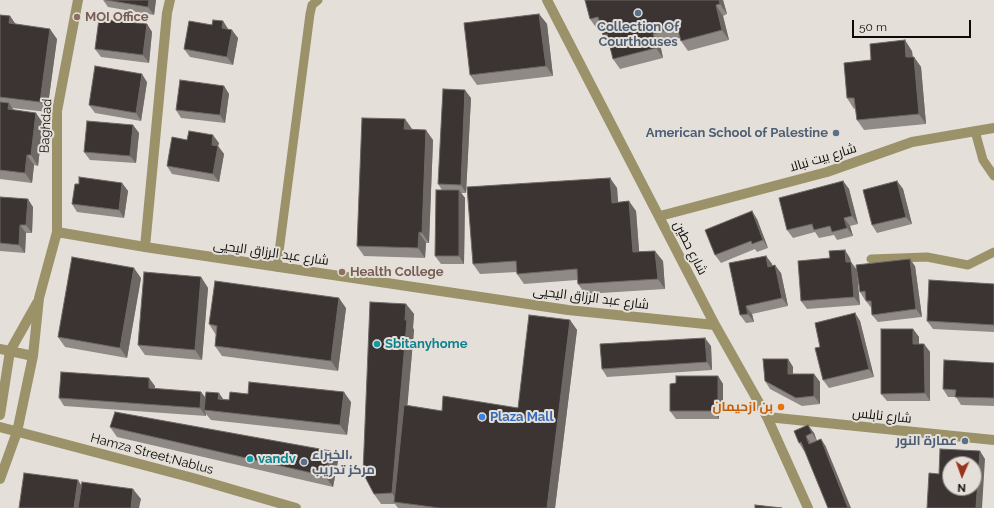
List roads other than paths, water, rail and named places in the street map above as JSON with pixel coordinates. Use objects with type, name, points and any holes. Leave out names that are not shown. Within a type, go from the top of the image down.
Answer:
[{"type":"street","name":"Baghdad","points":[[57,232],[57,111],[78,0]]},
{"type":"street","points":[[145,247],[167,13],[170,0]]},
{"type":"street","name":"شارع حطين","points":[[547,0],[660,216],[715,326],[767,417],[808,508]]},
{"type":"street","name":"شارع بيت نبالا","points":[[660,216],[827,172],[912,142],[994,128]]},
{"type":"street","name":"شارع عبد الرزاق اليحيى","points":[[57,232],[145,247],[568,310],[715,326]]},
{"type":"street","points":[[0,479],[17,432],[33,356],[39,298],[57,232]]},
{"type":"street","points":[[0,415],[10,351],[39,298]]},
{"type":"street","points":[[0,349],[33,356]]},
{"type":"street","name":"شارع نابلس","points":[[767,417],[994,440]]},
{"type":"street","name":"Hamza Street;Nablus","points":[[0,427],[193,478],[296,508]]},
{"type":"lane","points":[[276,266],[310,14],[312,6],[318,0]]},
{"type":"lane","points":[[975,132],[983,160],[994,176]]},
{"type":"lane","points":[[871,259],[927,257],[968,265],[994,252]]},
{"type":"place","name":"Collection Of Courthouses","points":[[638,13]]},
{"type":"place","name":"MOI Office","points":[[77,17]]},
{"type":"place","name":"American School of Palestine","points":[[836,133]]},
{"type":"place","name":"Health College","points":[[342,272]]},
{"type":"place","name":"Sbitanyhome","points":[[377,344]]},
{"type":"place","name":"بن ازحيمان","points":[[781,407]]},
{"type":"place","name":"Plaza Mall","points":[[482,417]]},
{"type":"place","name":"عمارة النور","points":[[965,441]]},
{"type":"place","name":"vandv","points":[[250,459]]},
{"type":"place","name":"الخبراء، مركز تدريب","points":[[304,462]]}]
